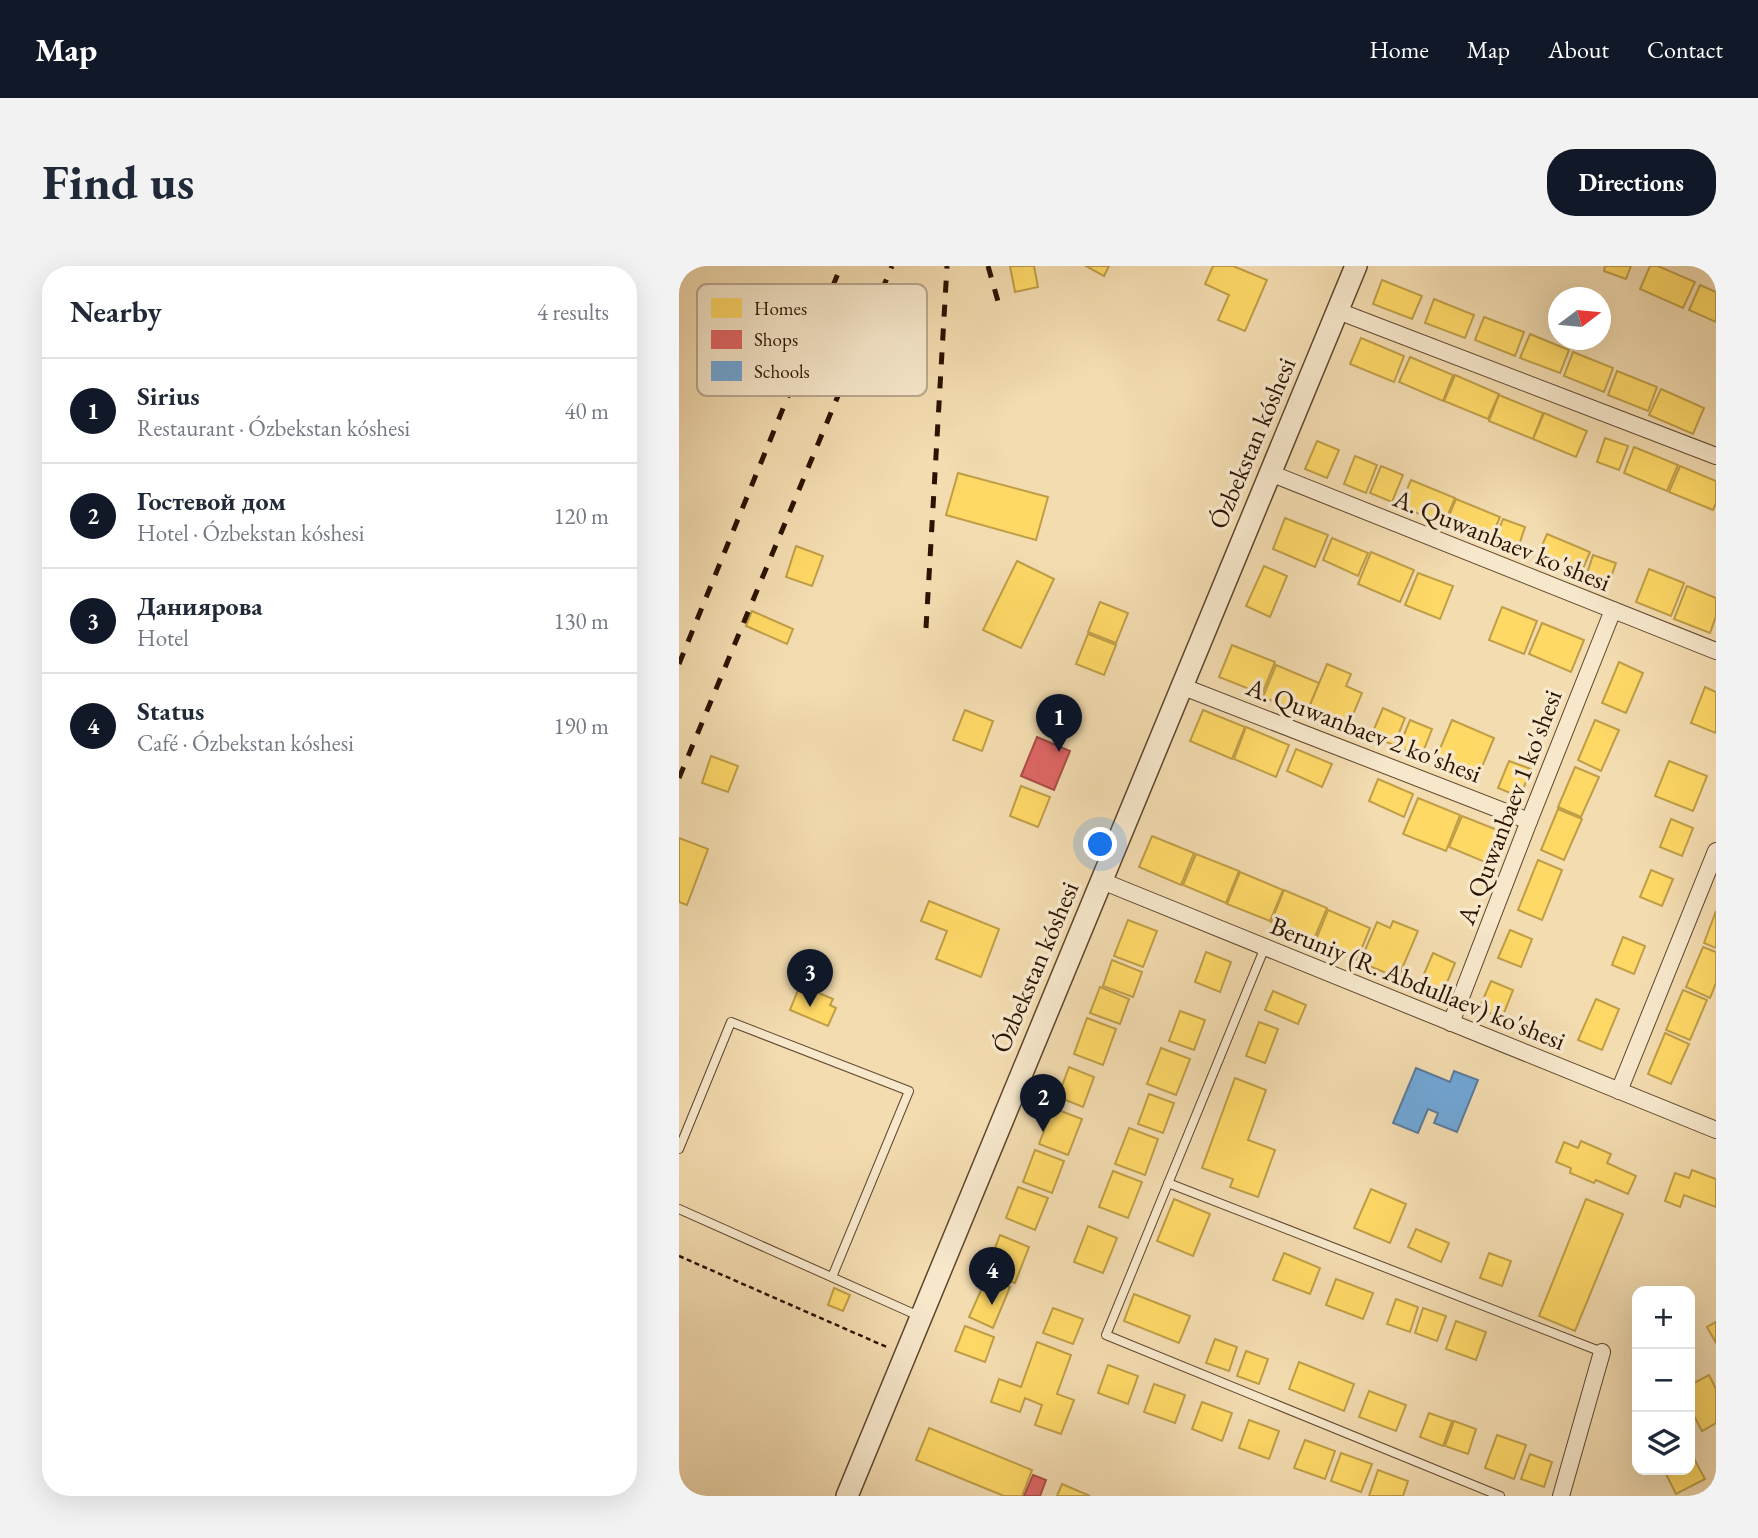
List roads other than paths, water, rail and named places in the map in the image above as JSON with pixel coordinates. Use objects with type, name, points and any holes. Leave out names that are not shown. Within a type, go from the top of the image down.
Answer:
[{"type":"street","name":"Ózbekstan kóshesi","points":[[847,1496],[1356,266]]},
{"type":"street","points":[[1338,311],[1716,456]]},
{"type":"street","name":"A. Quwanbaev ko'shesi","points":[[1270,473],[1716,651]]},
{"type":"street","name":"A. Quwanbaev 1 ko'shesi","points":[[1451,1023],[1613,610]]},
{"type":"street","name":"A. Quwanbaev 2 ko'shesi","points":[[1181,686],[1529,821]]},
{"type":"street","points":[[1619,1091],[1716,851]]},
{"type":"street","name":"Beruniy (R. Abdullaev) ko'shesi","points":[[1102,881],[1716,1130]]},
{"type":"street","points":[[1561,1496],[1602,1352]]},
{"type":"lane","points":[[1265,947],[1106,1335],[1500,1496]]},
{"type":"lane","points":[[679,1149],[731,1022],[909,1091],[832,1277]]},
{"type":"lane","points":[[1168,1183],[1602,1352]]},
{"type":"lane","points":[[679,1209],[921,1317]]},
{"type":"railway","points":[[834,284],[841,266]]},
{"type":"railway","points":[[885,284],[892,266]]},
{"type":"railway","points":[[926,628],[947,266]]},
{"type":"railway","points":[[988,266],[1001,312]]},
{"type":"railway","points":[[679,664],[788,396]]},
{"type":"railway","points":[[679,778],[838,396]]},
{"type":"place","name":"Sirius","points":[[1059,752]]},
{"type":"place","name":"Даниярова","points":[[810,1007]]},
{"type":"place","name":"Гостевой дом","points":[[1043,1132]]},
{"type":"place","name":"Status","points":[[992,1305]]}]
